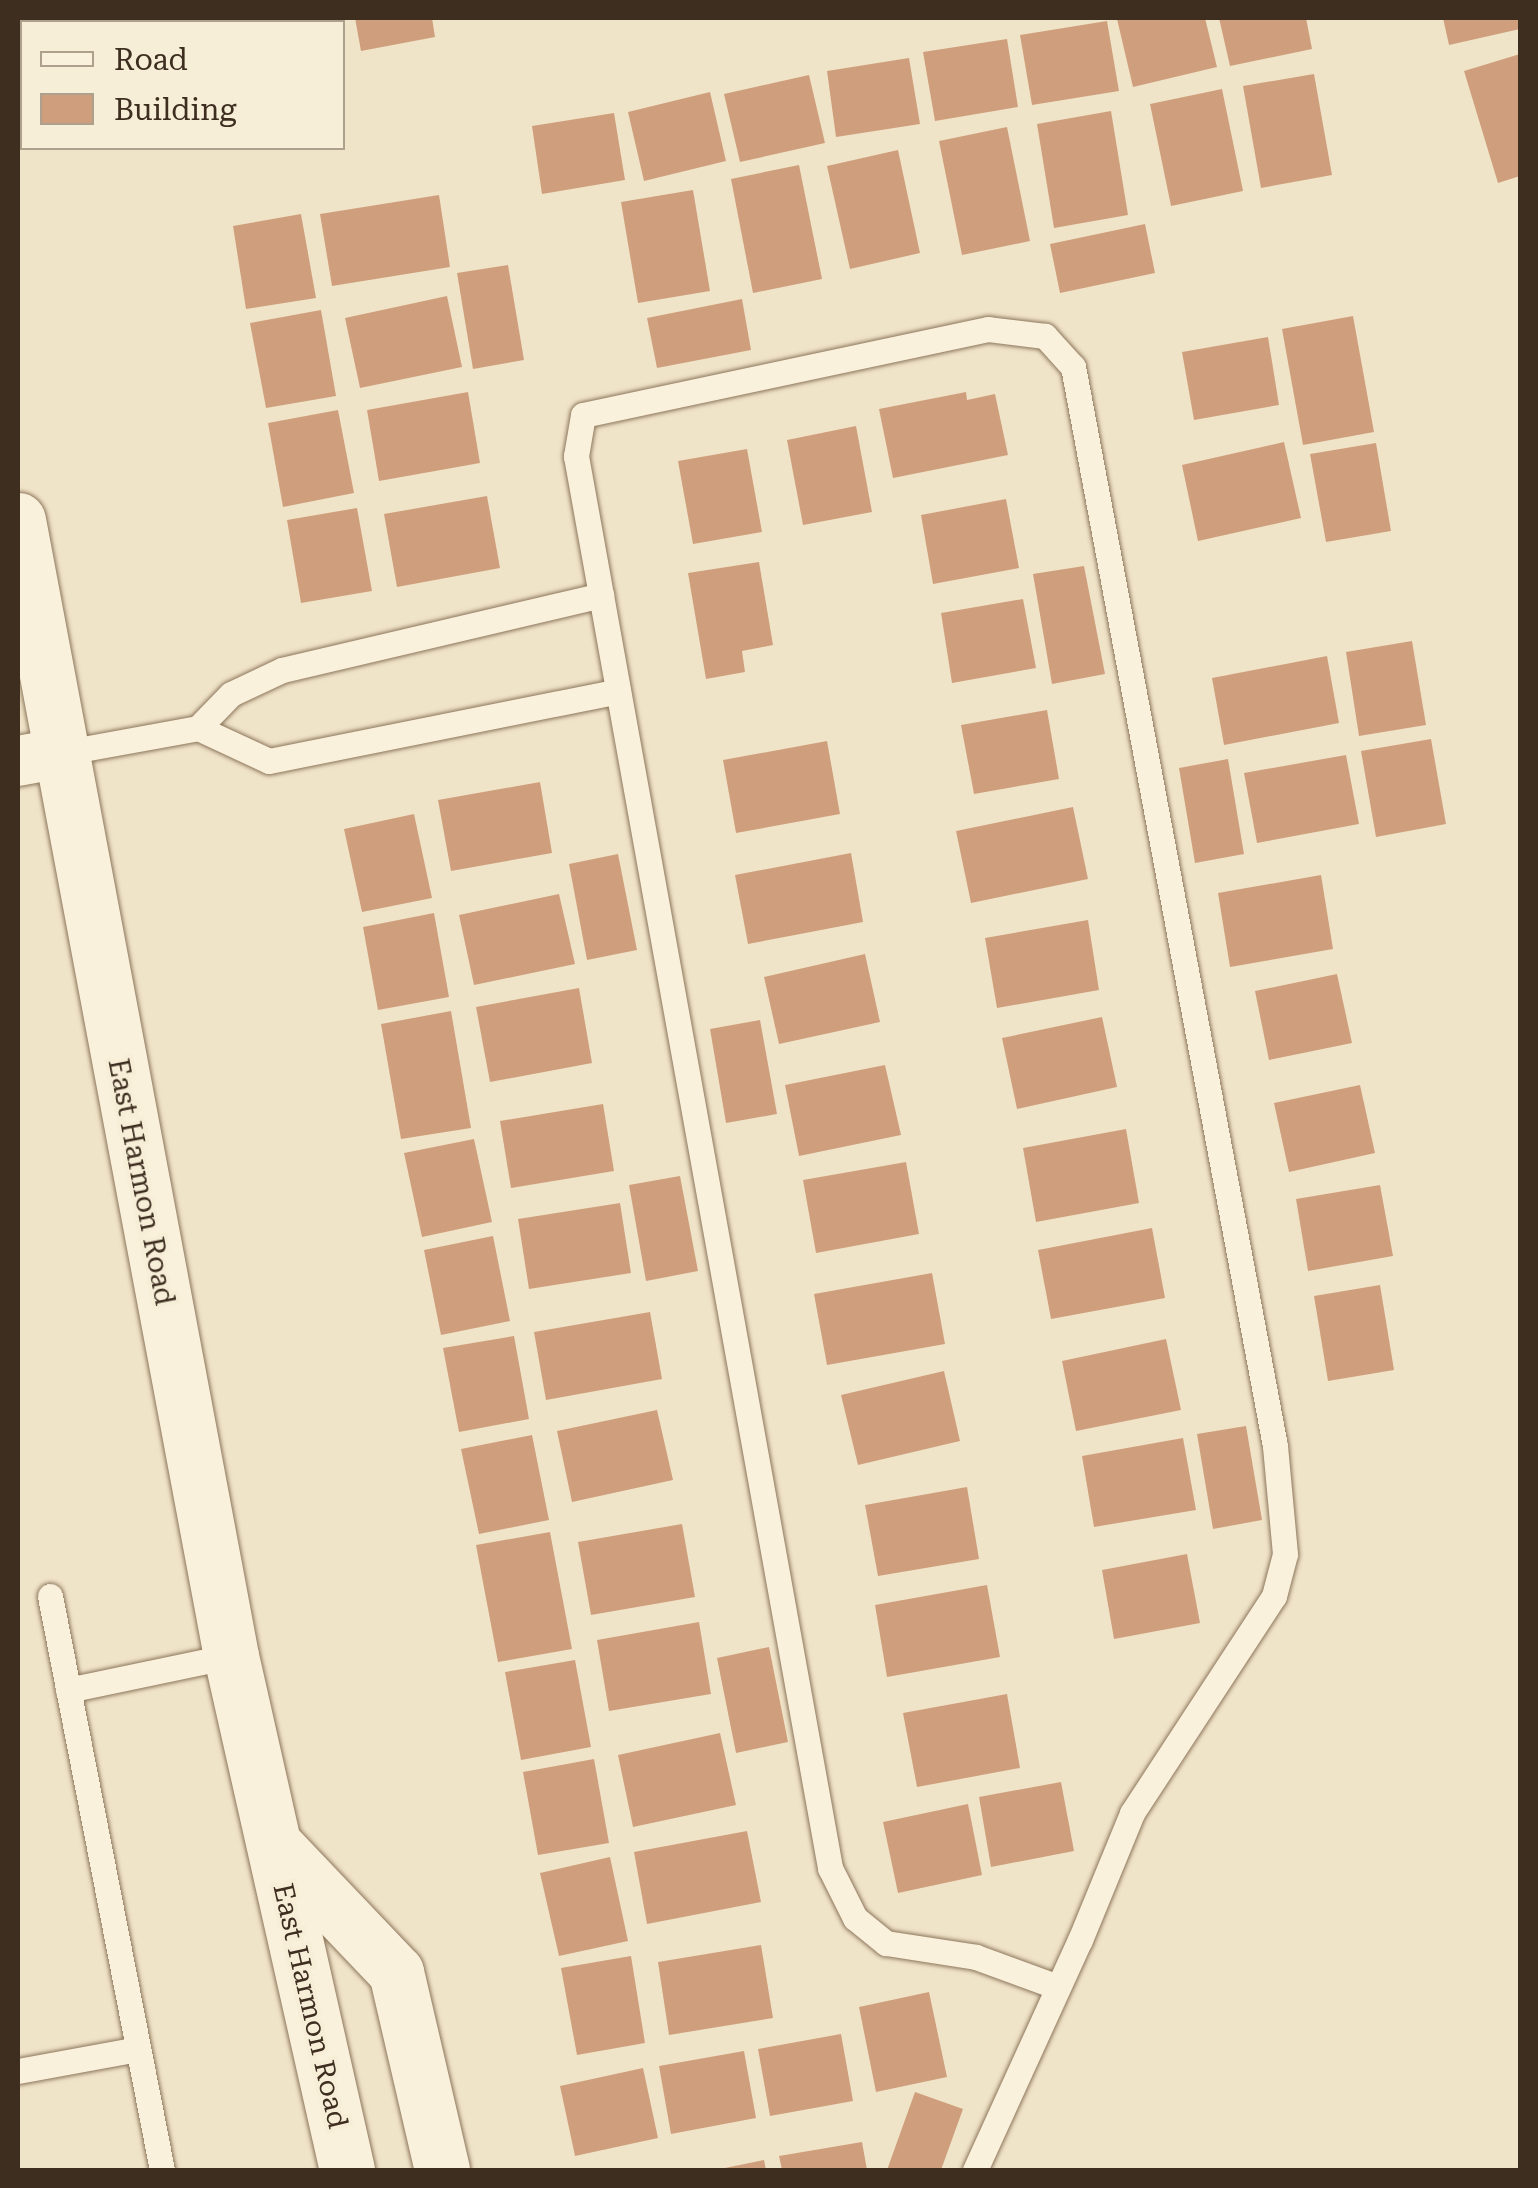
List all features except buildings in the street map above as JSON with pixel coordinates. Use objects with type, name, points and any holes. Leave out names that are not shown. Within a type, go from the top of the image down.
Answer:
[{"type":"main road","name":"East Harmon Road","points":[[18,520],[39,757],[230,1656],[347,2170]]},
{"type":"main road","name":"East Harmon Road","points":[[272,1842],[396,1972],[442,2170]]},
{"type":"lane","points":[[975,2170],[1058,1987],[1132,1812],[1274,1596],[1285,1554],[1275,1446],[1073,367],[1044,336],[988,328],[583,415],[576,456],[830,1868],[855,1918],[886,1942],[976,1957],[1058,1987]]},
{"type":"lane","points":[[198,728],[231,694],[282,670],[601,595]]},
{"type":"lane","points":[[39,757],[198,728],[269,761],[618,691]]},
{"type":"lane","points":[[50,1596],[162,2170]]},
{"type":"lane","points":[[68,1690],[230,1656]]},
{"type":"lane","points":[[18,2071],[138,2048]]}]
